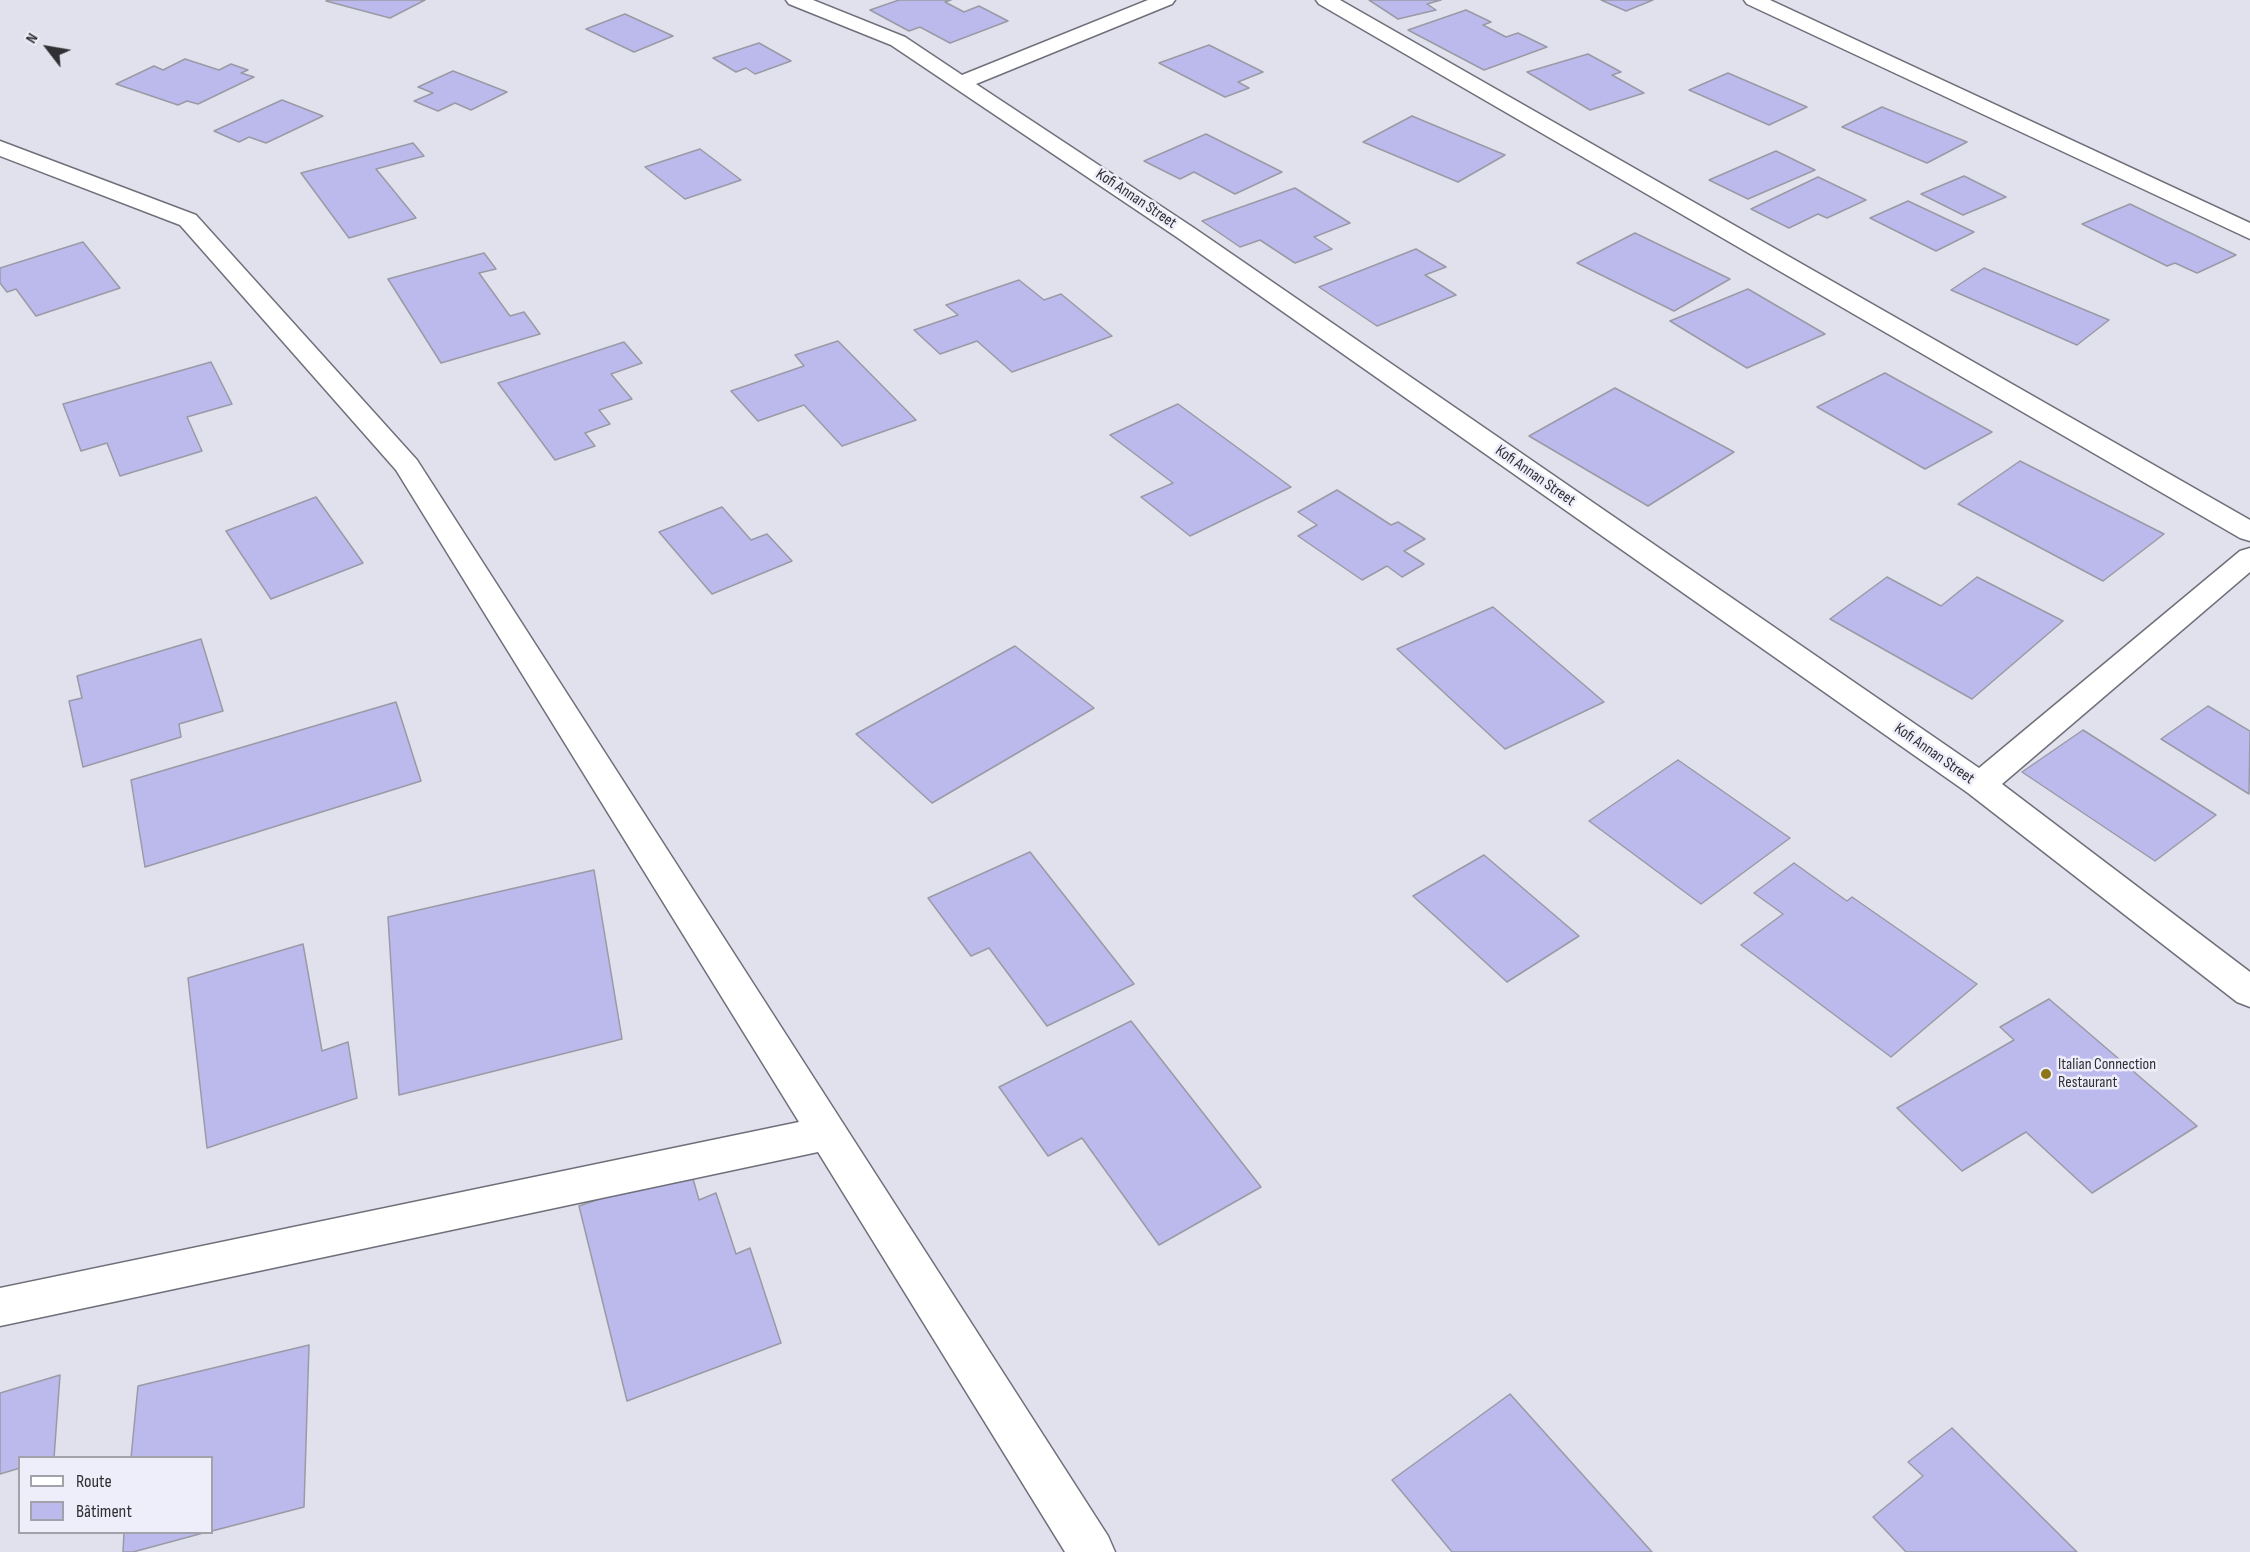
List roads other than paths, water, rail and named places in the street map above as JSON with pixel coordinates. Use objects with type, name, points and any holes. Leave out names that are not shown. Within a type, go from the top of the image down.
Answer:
[{"type":"street","name":"Kofi Annan Street","points":[[796,0],[898,41],[1186,232],[1980,785],[2250,992]]},
{"type":"street","points":[[962,82],[1165,0]]},
{"type":"street","points":[[1326,0],[2250,532]]},
{"type":"street","points":[[1754,0],[2250,232]]},
{"type":"street","points":[[0,148],[188,220],[407,466],[1092,1552]]},
{"type":"street","points":[[1980,785],[2250,557]]},
{"type":"street","points":[[0,1307],[828,1133]]},
{"type":"place","name":"Italian Connection Restaurant","points":[[2046,1074]]}]
